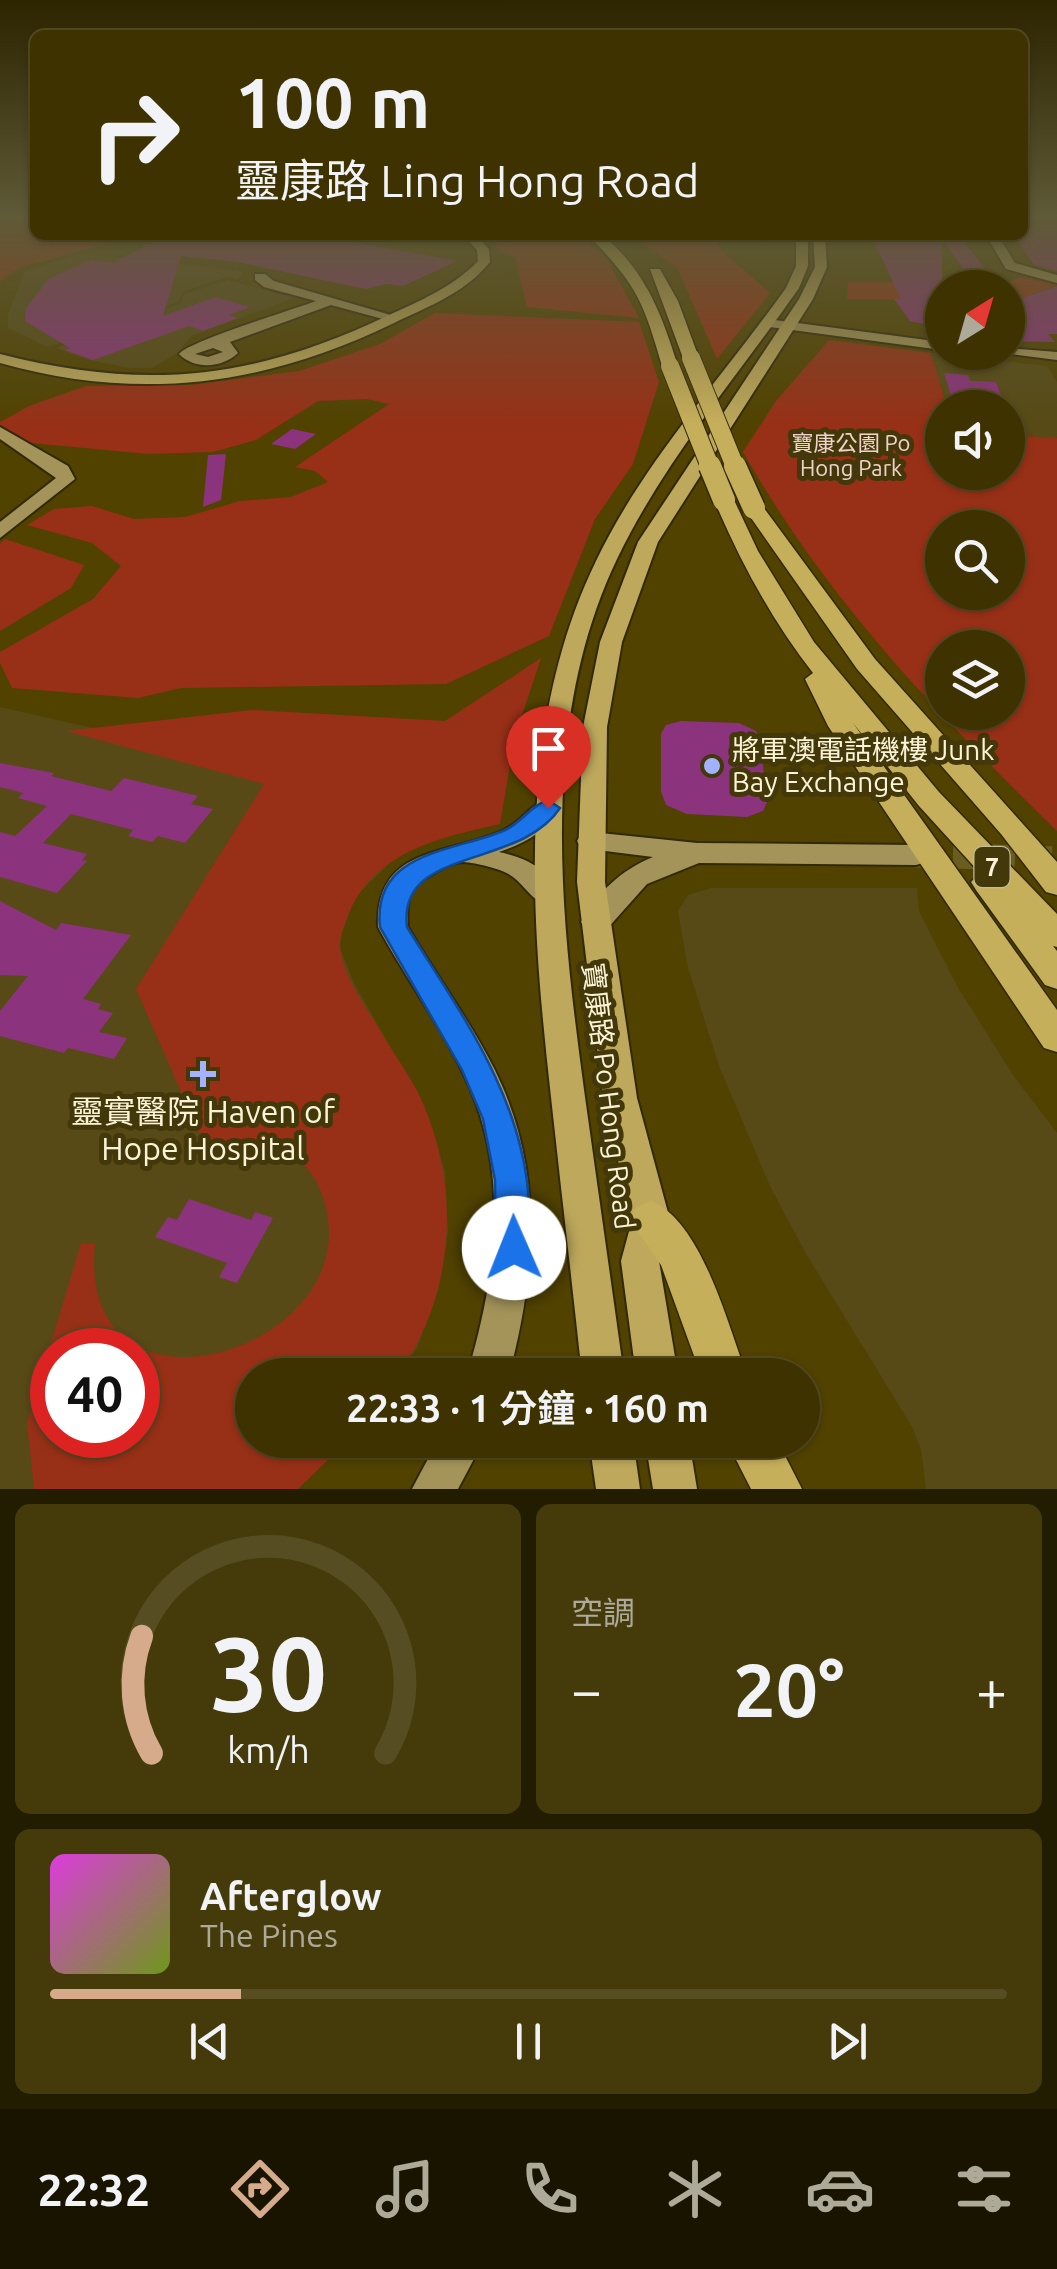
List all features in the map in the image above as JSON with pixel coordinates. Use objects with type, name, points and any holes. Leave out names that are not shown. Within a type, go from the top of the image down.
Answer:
[{"type":"highway","name":"7","points":[[642,286],[728,509],[747,551],[804,645],[929,798],[1057,936]]},
{"type":"highway","name":"7","points":[[662,286],[714,424],[754,508],[799,576],[866,663],[973,786],[1017,830],[1057,884]]},
{"type":"highway","points":[[804,645],[841,726],[1057,1038]]},
{"type":"highway","points":[[929,798],[1057,976]]},
{"type":"highway","points":[[1017,830],[1057,861]]},
{"type":"highway","points":[[650,1220],[678,1253],[718,1358]]},
{"type":"highway","points":[[760,1458],[778,1489]]},
{"type":"main road","points":[[0,358],[53,372],[98,377],[216,374],[309,356],[434,300],[455,286]]},
{"type":"main road","name":"寶康路 Po Hong Road","points":[[654,1358],[640,1261],[650,1220],[620,1098],[596,922],[591,776],[602,683],[635,571],[661,517],[780,322],[794,286]]},
{"type":"main road","name":"寶康路 Po Hong Road","points":[[601,1358],[554,990],[547,894],[548,808],[563,692],[594,589],[630,518],[810,286]]},
{"type":"main road","points":[[614,1458],[618,1489]]},
{"type":"main road","points":[[670,1458],[674,1489]]},
{"type":"street","points":[[278,286],[394,318]]},
{"type":"street","points":[[214,344],[329,301]]},
{"type":"street","points":[[780,322],[925,341]]},
{"type":"street","points":[[1025,349],[1057,353]]},
{"type":"street","points":[[1025,352],[1057,353]]},
{"type":"street","points":[[0,532],[66,479],[62,470],[3,437]]},
{"type":"street","points":[[493,1358],[504,1315],[514,1248],[506,1148],[482,1078],[391,918],[394,898],[404,880],[430,861],[514,836],[548,808]]},
{"type":"street","points":[[591,841],[697,853],[916,855]]},
{"type":"street","points":[[596,922],[620,888],[634,876],[697,853]]},
{"type":"street","points":[[453,854],[511,862],[528,872],[547,894]]},
{"type":"street","points":[[434,1489],[452,1458]]},
{"type":"shaded area","points":[[19,286],[198,286],[184,291],[178,302],[48,347],[8,328],[8,314]]},
{"type":"shaded area","points":[[209,286],[252,286],[294,298],[191,336],[178,353],[152,368],[90,360],[56,348],[182,303],[183,295]]},
{"type":"shaded area","points":[[1025,364],[1047,366],[1057,382],[1057,438],[1025,436],[1025,390],[942,390],[936,370],[1025,370]]},
{"type":"shaded area","name":"靈實醫院 Haven of Hope Hospital","points":[[0,707],[278,770],[461,833],[424,842],[391,862],[355,897],[340,949],[355,985],[424,1106],[445,1172],[448,1232],[439,1288],[417,1348],[410,1358],[235,1358],[235,1458],[330,1458],[298,1489],[0,1489]]},
{"type":"shaded area","points":[[711,888],[917,888],[919,911],[957,986],[1013,1075],[1057,1133],[1057,1489],[926,1489],[921,1449],[911,1425],[805,1252],[770,1186],[719,1066],[687,964],[678,911],[688,895]]},
{"type":"green space","points":[[522,286],[622,286],[639,318],[527,307]]},
{"type":"green space","points":[[685,286],[763,286],[770,293],[717,359]]},
{"type":"green space","points":[[848,286],[925,286],[925,299],[847,299]]},
{"type":"green space","points":[[1025,286],[1053,286],[1025,297]]},
{"type":"green space","points":[[435,313],[639,322],[659,382],[633,464],[595,519],[549,636],[446,684],[181,688],[138,698],[12,688],[0,663],[0,652],[93,599],[121,566],[92,543],[27,525],[54,509],[92,506],[134,519],[185,517],[240,501],[291,497],[328,482],[315,471],[295,467],[389,404],[367,399],[318,401],[256,440],[213,452],[148,454],[31,443],[0,427],[0,422],[29,406],[86,386],[191,385],[299,371],[380,344]]},
{"type":"green space","name":"寶康公園 Po Hong Park","points":[[829,340],[925,352],[925,370],[936,370],[942,390],[925,390],[925,490],[1025,490],[1025,436],[1057,438],[1057,831],[957,730],[1025,730],[1025,630],[925,630],[925,696],[811,558],[743,452],[776,401]]},
{"type":"green space","points":[[5,539],[84,565],[71,588],[0,631],[0,543]]},
{"type":"green space","points":[[541,658],[515,736],[500,824],[431,842],[390,863],[358,896],[340,940],[342,959],[352,984],[408,1074],[436,1142],[447,1211],[440,1279],[430,1313],[408,1358],[235,1358],[235,1458],[330,1458],[298,1489],[34,1489],[31,1458],[160,1458],[160,1352],[176,1357],[226,1351],[274,1328],[311,1290],[329,1242],[318,1185],[297,1160],[252,1143],[204,1144],[136,989],[264,784],[66,731],[252,710],[445,721]]},
{"type":"green space","points":[[81,1243],[95,1244],[102,1306],[120,1328],[56,1328]]},
{"type":"building","points":[[42,286],[172,286],[163,316],[216,297],[250,307],[229,315],[238,318],[203,331],[189,326],[93,360],[64,350],[70,348],[25,321],[26,308]]},
{"type":"building","points":[[895,286],[925,286],[925,324],[910,321],[894,299],[901,299]]},
{"type":"building","points":[[1057,286],[1057,334],[1048,334],[1055,342],[1025,341],[1025,297]]},
{"type":"building","points":[[944,373],[968,375],[970,381],[996,382],[999,390],[949,390]]},
{"type":"building","points":[[292,429],[316,434],[295,449],[271,444]]},
{"type":"building","points":[[226,454],[221,500],[203,507],[208,455]]},
{"type":"building","name":"將軍澳電話機樓 Junk Bay Exchange","points":[[681,721],[739,723],[756,731],[767,802],[763,811],[747,817],[687,814],[666,805],[661,792],[661,734],[666,725]]},
{"type":"building","points":[[0,763],[54,773],[51,776],[111,791],[124,778],[198,796],[191,804],[213,809],[185,843],[158,836],[152,842],[128,836],[133,830],[71,814],[43,843],[87,854],[82,860],[87,861],[57,893],[0,877],[0,832],[15,836],[47,806],[18,798],[23,793],[0,787]]},
{"type":"building","points":[[0,901],[56,930],[61,923],[131,935],[83,999],[101,1004],[98,1009],[113,1013],[99,1032],[127,1038],[114,1059],[68,1048],[64,1053],[0,1036],[0,1011],[28,976],[0,975]]},
{"type":"building","points":[[189,1199],[251,1220],[255,1212],[273,1218],[237,1283],[219,1277],[227,1263],[155,1237],[168,1217],[177,1220]]},
{"type":"tunnel","points":[[916,855],[1057,859]]},
{"type":"place","name":"將軍澳電話機樓 Junk Bay Exchange","points":[[712,766]]},
{"type":"place","name":"靈實醫院 Haven of Hope Hospital","points":[[203,1074]]},
{"type":"route","points":[[514,1248],[512,1180],[499,1119],[476,1066],[394,927],[391,908],[398,888],[420,867],[514,836],[548,808]]}]
